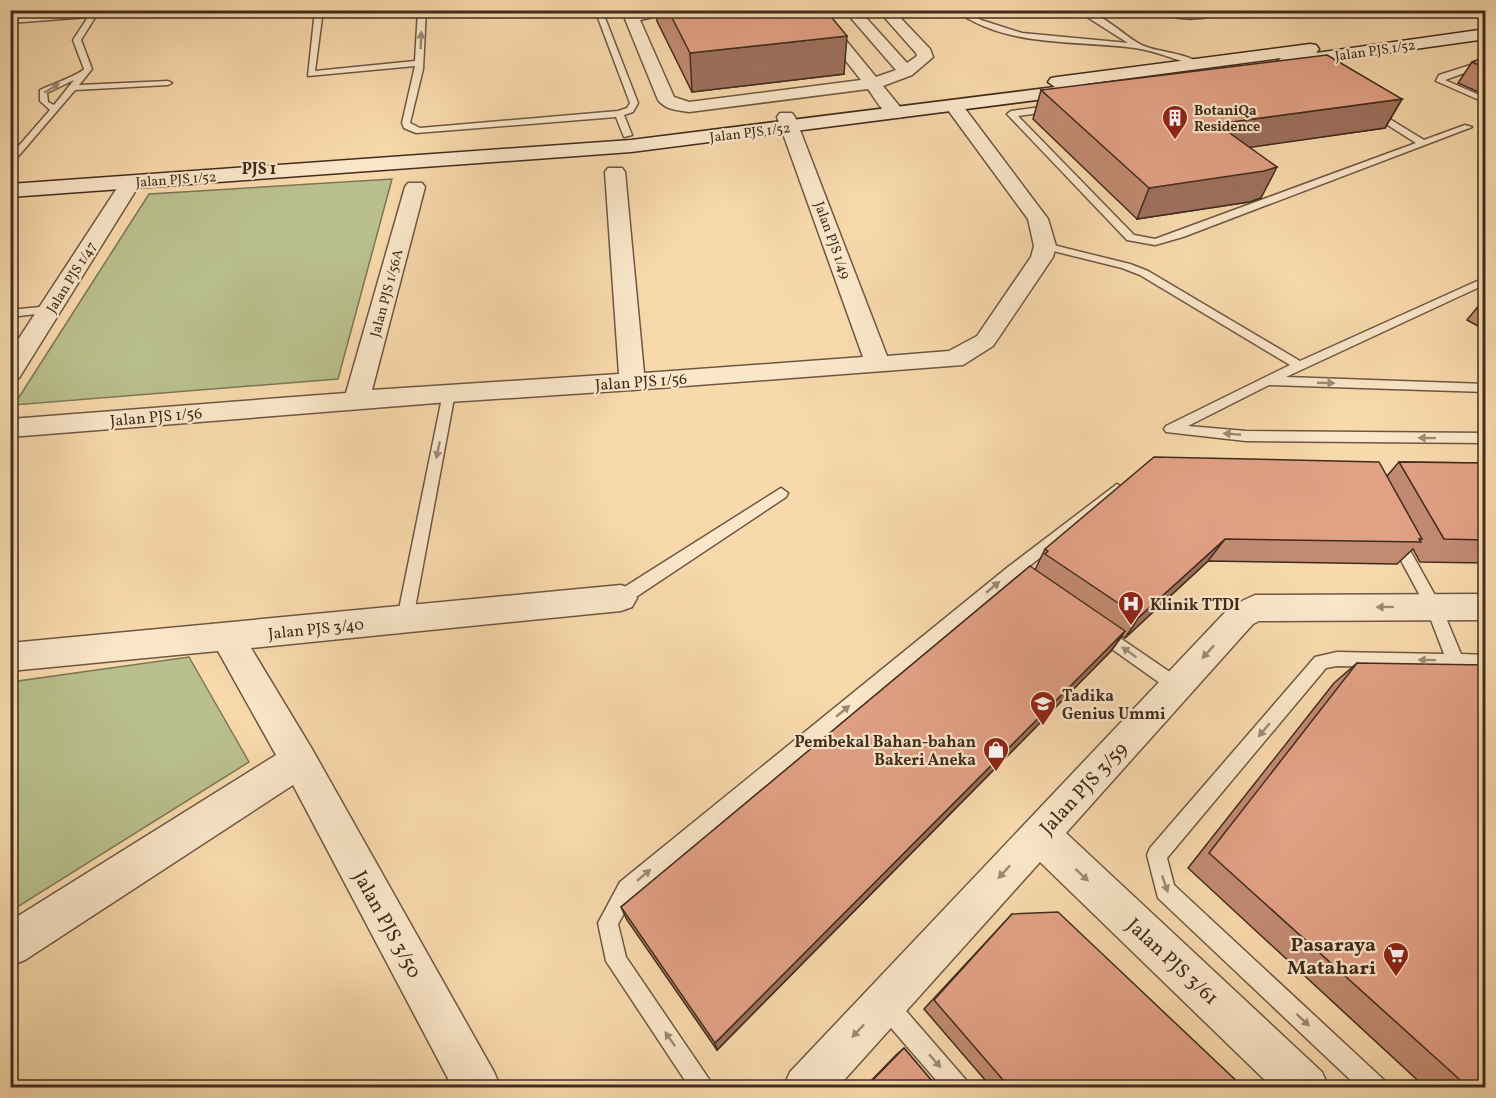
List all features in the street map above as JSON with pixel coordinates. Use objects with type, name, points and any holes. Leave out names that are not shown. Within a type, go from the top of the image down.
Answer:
[{"type":"street","points":[[666,10],[638,15],[632,19],[667,100],[675,105],[689,107],[872,84],[906,72],[925,57],[924,52],[885,10]]},
{"type":"street","points":[[813,10],[892,109]]},
{"type":"street","points":[[851,10],[906,72]]},
{"type":"street","name":"Jalan PJS 1/52","points":[[10,191],[629,141],[1209,72],[1485,26]]},
{"type":"street","name":"Jalan PJS 1/52","points":[[892,109],[954,106],[1485,34]]},
{"type":"street","points":[[954,106],[1038,219],[1045,246]]},
{"type":"street","name":"Jalan PJS 1/49","points":[[789,122],[878,364]]},
{"type":"street","name":"Jalan PJS 1/52","points":[[10,180],[404,153],[629,141]]},
{"type":"street","points":[[615,172],[632,382]]},
{"type":"street","name":"Jalan PJS 1/47","points":[[10,372],[131,182]]},
{"type":"street","name":"Jalan PJS 1/56A","points":[[357,399],[415,187]]},
{"type":"street","name":"Jalan PJS 1/56","points":[[10,429],[357,399],[949,360],[985,341],[1042,257],[1045,246]]},
{"type":"street","name":"Jalan PJS 3/40","points":[[10,657],[621,598]]},
{"type":"street","name":"Jalan PJS 3/59","points":[[806,1088],[1242,615],[1255,608],[1485,607]]},
{"type":"street","name":"Jalan PJS 3/50","points":[[227,636],[299,761],[478,1088]]},
{"type":"street","points":[[10,945],[299,761]]},
{"type":"street","name":"Jalan PJS 3/61","points":[[1039,834],[1306,1088]]},
{"type":"lane","points":[[10,21],[147,10]]},
{"type":"lane","points":[[202,10],[208,13],[244,10]]},
{"type":"lane","points":[[319,10],[311,74],[419,66]]},
{"type":"lane","points":[[422,10],[419,66],[407,126],[419,131],[619,114],[630,110],[634,103],[598,10]]},
{"type":"lane","points":[[550,11],[559,10]]},
{"type":"lane","points":[[958,10],[980,23],[1019,36],[1137,46],[1170,54],[1209,72],[1228,85]]},
{"type":"lane","points":[[1079,10],[1104,23],[1137,46]]},
{"type":"lane","points":[[1159,10],[1169,16],[1186,17],[1228,10]]},
{"type":"lane","points":[[10,163],[88,69],[77,40],[93,15]]},
{"type":"lane","points":[[1485,62],[1442,77],[1440,81],[1485,101]]},
{"type":"lane","points":[[1423,143],[1313,74],[1011,114],[1131,238],[1142,242],[1155,242],[1179,235],[1468,127]]},
{"type":"lane","points":[[56,109],[46,105],[43,92],[66,80],[83,75]]},
{"type":"lane","points":[[73,88],[168,83]]},
{"type":"lane","points":[[619,114],[629,141]]},
{"type":"lane","points":[[10,151],[21,150]]},
{"type":"lane","points":[[1045,246],[1126,266],[1144,273],[1300,366]]},
{"type":"lane","points":[[1485,280],[1267,381],[1171,429],[1246,436],[1485,438]]},
{"type":"lane","points":[[10,314],[50,310]]},
{"type":"lane","points":[[1267,381],[1485,387]]},
{"type":"lane","points":[[405,619],[449,393]]},
{"type":"lane","points":[[704,1088],[616,962],[608,923],[627,889],[1018,574],[1133,477]]},
{"type":"lane","points":[[621,598],[781,493]]},
{"type":"lane","points":[[1389,523],[1433,606],[1455,660]]},
{"type":"lane","points":[[1090,625],[1177,686]]},
{"type":"lane","points":[[1376,1088],[1165,891],[1157,855],[1321,662],[1337,659],[1485,662]]},
{"type":"lane","points":[[885,1002],[958,1088]]},
{"type":"green space","points":[[392,179],[338,379],[14,405],[149,194]]},
{"type":"green space","points":[[189,657],[249,762],[11,911],[11,682]]},
{"type":"building","points":[[668,10],[823,10],[847,36],[690,53]]},
{"type":"building","points":[[1327,55],[1402,99],[1217,124],[1277,167],[1264,171],[1149,188],[1041,90]]},
{"type":"building","points":[[1485,57],[1485,68],[1472,62]]},
{"type":"building","points":[[1154,457],[1379,462],[1422,539],[1419,539],[1421,542],[1225,539],[1139,617],[1045,554],[1048,551],[1045,549]]},
{"type":"building","points":[[1399,462],[1485,463],[1485,540],[1444,539]]},
{"type":"building","points":[[1030,566],[1125,631],[715,1043],[621,907]]},
{"type":"building","name":"Pasaraya Matahari","points":[[1357,663],[1485,665],[1485,1088],[1469,1088],[1209,853]]},
{"type":"building","points":[[1058,912],[1244,1088],[1010,1088],[934,1000],[1012,914]]},
{"type":"building","points":[[904,1048],[938,1088],[865,1088]]},
{"type":"place","name":"BotaniQa Residence","points":[[1175,141]]},
{"type":"place","name":"Klinik TTDI","points":[[1131,627]]},
{"type":"place","name":"Tadika Genius Ummi","points":[[1043,727]]},
{"type":"place","name":"Pembekal Bahan-bahan Bakeri Aneka","points":[[996,773]]},
{"type":"place","name":"Pasaraya Matahari","points":[[1396,978]]},
{"type":"district","name":"PJS 1","points":[[259,168]]}]
